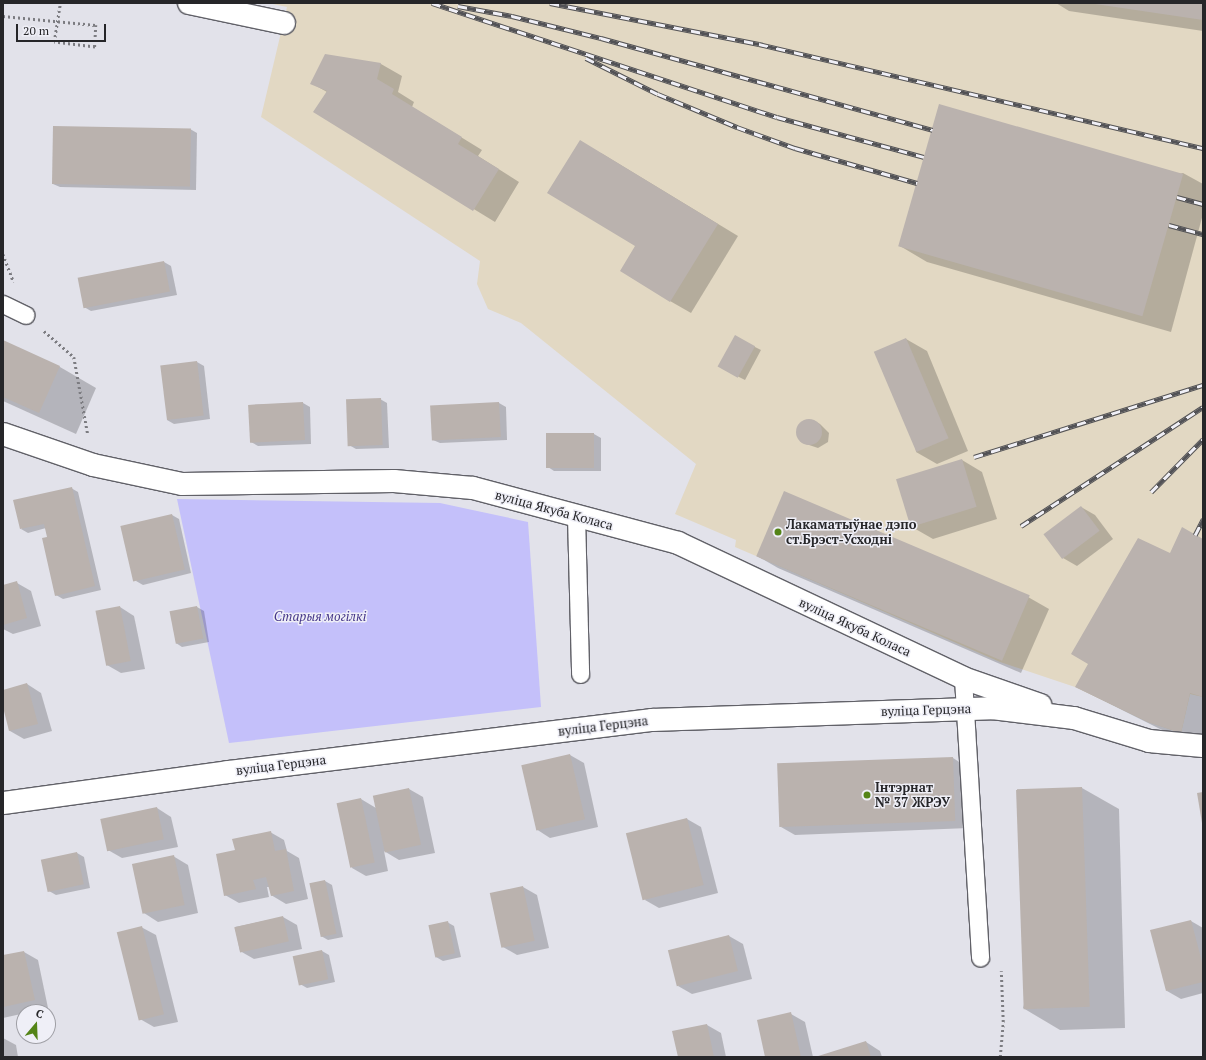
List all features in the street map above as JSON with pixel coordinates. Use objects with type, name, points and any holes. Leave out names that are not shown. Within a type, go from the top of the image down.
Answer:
[{"type":"street","points":[[189,3],[284,23]]},
{"type":"street","name":"вуліца Якуба Коласа","points":[[3,434],[93,465],[182,484],[394,480],[473,488],[678,543],[963,678],[1074,718]]},
{"type":"street","name":"вуліца Герцэна","points":[[3,803],[228,772],[652,720],[966,708],[1074,718],[1149,741],[1203,746]]},
{"type":"lane","points":[[3,304],[26,315]]},
{"type":"lane","points":[[576,516],[580,674]]},
{"type":"lane","points":[[963,678],[980,957]]},
{"type":"path","points":[[3,16],[96,25],[95,47],[54,42],[60,3]]},
{"type":"path","points":[[3,254],[26,315],[74,357],[93,465]]},
{"type":"path","points":[[1000,1057],[1003,1022]]},
{"type":"shaded area","name":"Лакаматыўнае дэпо ст.Брэст-Усходні","points":[[268,3],[1203,3],[1203,697],[1190,694],[1181,733],[1148,722],[1075,687],[1000,662],[735,547],[736,540],[675,514],[696,464],[521,323],[488,309],[477,284],[480,261],[261,117],[287,7]]},
{"type":"green space","name":"Старыя могілкі","points":[[177,499],[440,503],[528,522],[541,707],[229,743]]},
{"type":"building","points":[[1203,3],[1203,20],[1095,4]]},
{"type":"building","points":[[325,54],[381,63],[377,79],[394,89],[392,94],[462,137],[458,144],[499,169],[473,211],[313,112],[327,91],[310,84]]},
{"type":"building","points":[[939,104],[1183,174],[1142,316],[898,246]]},
{"type":"building","points":[[53,126],[191,128],[190,186],[52,184]]},
{"type":"building","points":[[580,140],[718,224],[670,302],[620,271],[635,246],[547,193]]},
{"type":"building","points":[[164,261],[170,291],[84,308],[78,278]]},
{"type":"building","points":[[735,335],[755,346],[738,378],[718,366]]},
{"type":"building","points":[[906,338],[949,438],[916,452],[874,352]]},
{"type":"building","points":[[3,340],[60,366],[39,413],[3,397]]},
{"type":"building","points":[[197,361],[204,416],[167,420],[160,366]]},
{"type":"building","points":[[381,398],[383,445],[348,446],[346,399]]},
{"type":"building","points":[[303,402],[305,440],[250,443],[248,405]]},
{"type":"building","points":[[499,402],[501,437],[432,441],[430,406]]},
{"type":"building","points":[[809,419],[818,423],[822,432],[818,441],[809,445],[800,441],[796,432],[800,423]]},
{"type":"building","points":[[546,433],[594,433],[594,468],[546,468]]},
{"type":"building","points":[[962,459],[977,507],[911,527],[896,479]]},
{"type":"building","points":[[72,487],[95,586],[55,596],[42,538],[47,537],[44,524],[20,529],[13,500]]},
{"type":"building","points":[[784,491],[1030,595],[1002,661],[756,556]]},
{"type":"building","points":[[1081,506],[1100,531],[1062,559],[1043,534]]},
{"type":"building","points":[[172,514],[185,570],[133,581],[120,526]]},
{"type":"building","points":[[1182,527],[1203,539],[1203,697],[1190,693],[1181,733],[1148,722],[1075,687],[1088,664],[1071,654],[1138,538],[1170,553]]},
{"type":"building","points":[[17,581],[27,618],[3,625],[3,585]]},
{"type":"building","points":[[120,606],[131,661],[106,666],[95,611]]},
{"type":"building","points":[[197,606],[203,638],[176,644],[170,611]]},
{"type":"building","points":[[27,683],[38,724],[9,731],[3,707],[3,690]]},
{"type":"building","points":[[570,754],[585,819],[536,831],[521,765]]},
{"type":"building","name":"Інтэрнат № 37 ЖРЭУ","points":[[953,757],[955,821],[779,827],[777,763]]},
{"type":"building","points":[[1082,787],[1090,1007],[1024,1009],[1016,789]]},
{"type":"building","points":[[409,788],[421,845],[385,852],[373,796]]},
{"type":"building","points":[[1203,792],[1203,823],[1202,823],[1197,793]]},
{"type":"building","points":[[361,798],[375,863],[350,868],[337,803]]},
{"type":"building","points":[[157,807],[164,839],[107,851],[100,819]]},
{"type":"building","points":[[687,818],[704,885],[643,900],[626,833]]},
{"type":"building","points":[[271,831],[275,851],[286,849],[294,891],[271,896],[266,877],[253,880],[256,889],[224,896],[216,854],[235,850],[232,839]]},
{"type":"building","points":[[77,852],[84,884],[48,892],[41,860]]},
{"type":"building","points":[[174,855],[185,905],[143,914],[132,864]]},
{"type":"building","points":[[325,880],[336,934],[321,937],[309,883]]},
{"type":"building","points":[[523,886],[535,941],[501,948],[490,893]]},
{"type":"building","points":[[283,916],[289,941],[240,953],[234,927]]},
{"type":"building","points":[[1191,920],[1203,966],[1203,982],[1166,991],[1150,930]]},
{"type":"building","points":[[448,921],[455,953],[435,957],[428,925]]},
{"type":"building","points":[[142,926],[164,1014],[139,1021],[117,932]]},
{"type":"building","points":[[729,935],[738,971],[677,986],[668,950]]},
{"type":"building","points":[[322,950],[328,979],[299,986],[293,956]]},
{"type":"building","points":[[24,951],[35,1000],[3,1007],[3,955]]},
{"type":"building","points":[[791,1012],[801,1057],[765,1057],[757,1020]]},
{"type":"building","points":[[707,1024],[714,1057],[678,1057],[672,1031]]},
{"type":"building","points":[[866,1041],[871,1057],[815,1057]]},
{"type":"railway","points":[[432,3],[777,117],[924,157]]},
{"type":"railway","points":[[550,3],[759,44],[1203,148]]},
{"type":"railway","points":[[458,6],[512,16],[601,38],[932,130]]},
{"type":"railway","points":[[586,58],[658,94],[737,127],[795,148],[917,183]]},
{"type":"railway","points":[[1177,197],[1203,204]]},
{"type":"railway","points":[[1169,225],[1203,234]]},
{"type":"railway","points":[[974,457],[1203,385]]},
{"type":"railway","points":[[1021,526],[1203,407]]},
{"type":"railway","points":[[1151,492],[1203,439]]},
{"type":"railway","points":[[1195,535],[1203,519]]},
{"type":"place","name":"Лакаматыўнае дэпо ст.Брэст-Усходні","points":[[778,532]]},
{"type":"place","name":"Інтэрнат № 37 ЖРЭУ","points":[[867,795]]}]
